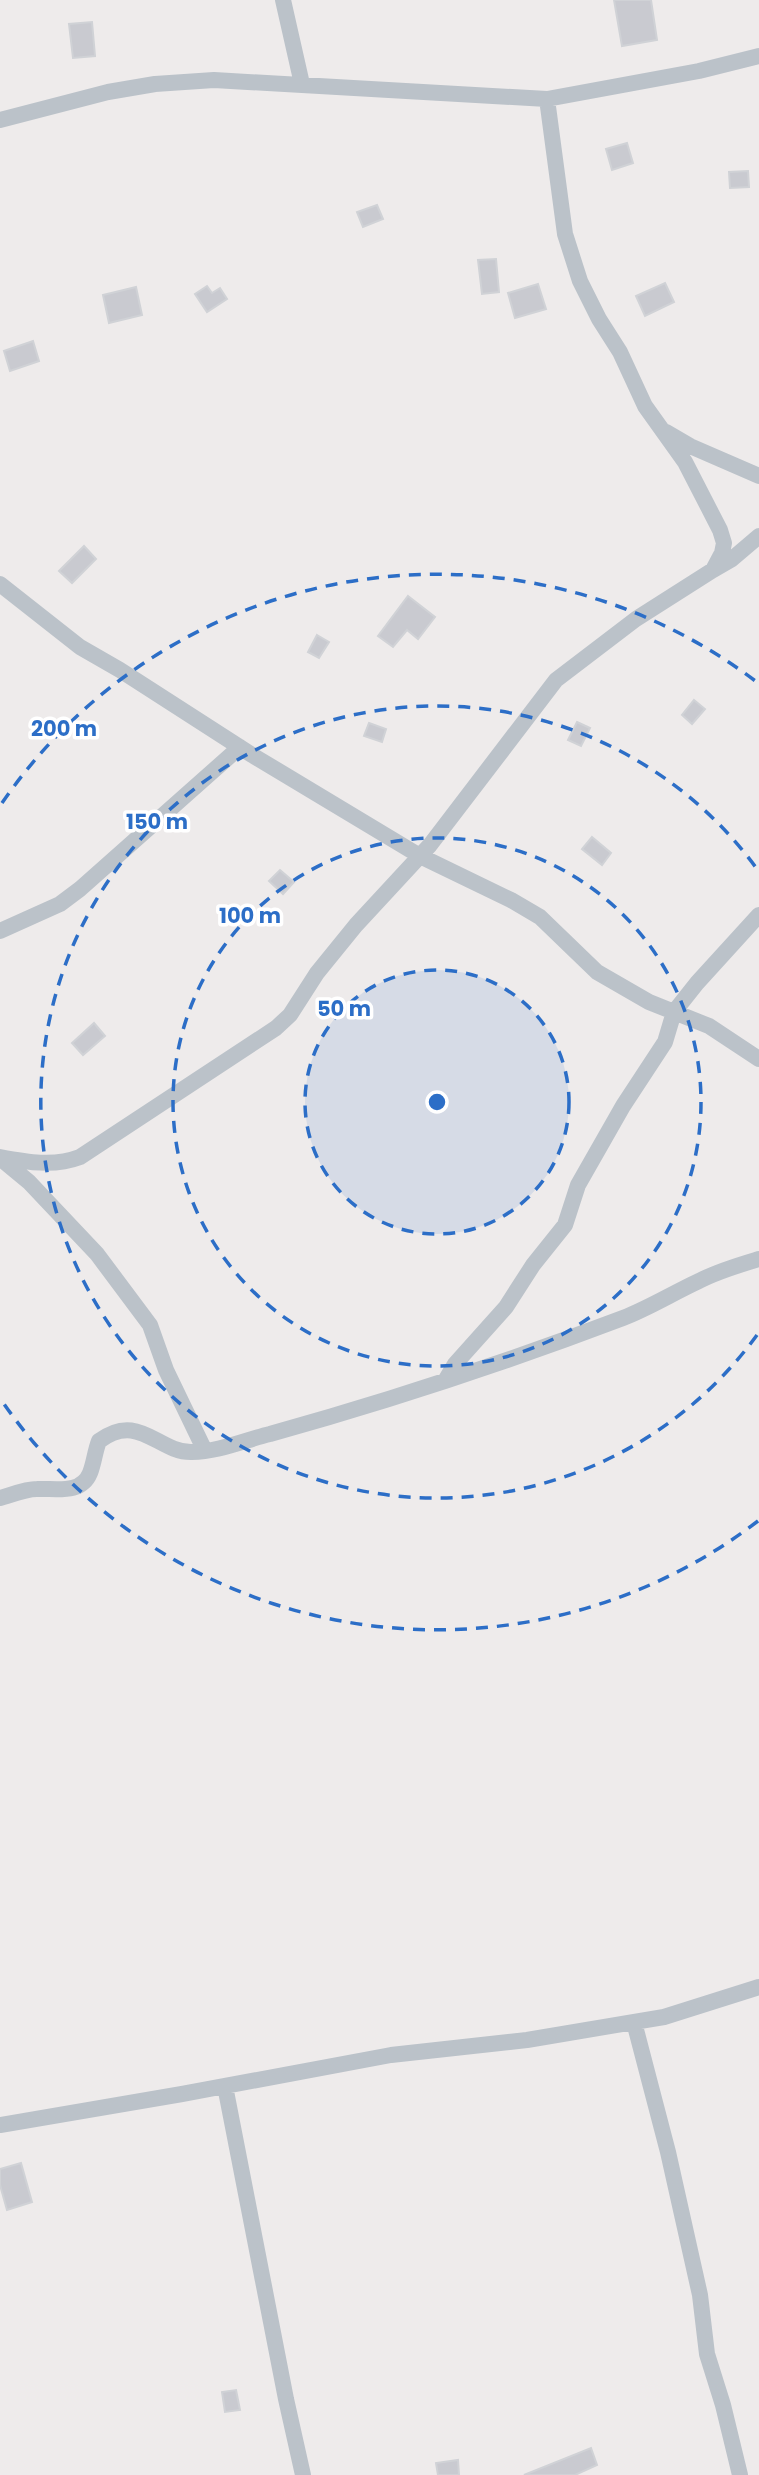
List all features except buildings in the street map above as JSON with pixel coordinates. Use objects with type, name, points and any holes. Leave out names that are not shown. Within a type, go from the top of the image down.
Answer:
[{"type":"street","points":[[283,0],[302,84]]},
{"type":"street","points":[[0,120],[108,92],[155,84],[214,80],[547,99],[699,71],[759,56]]},
{"type":"street","points":[[547,99],[565,234],[580,281],[620,352],[645,406],[685,463],[720,530],[724,542],[713,570]]},
{"type":"street","points":[[664,431],[690,446],[759,476]]},
{"type":"street","points":[[0,1158],[52,1164],[80,1157],[276,1028],[290,1015],[312,981],[356,925],[420,856],[556,680],[636,619],[732,559],[759,536]]},
{"type":"street","points":[[0,584],[80,647],[240,747],[420,856],[540,917],[597,972],[624,990],[709,1026],[759,1059]]},
{"type":"street","points":[[0,931],[60,904],[80,889],[240,747]]},
{"type":"street","points":[[445,1381],[455,1364],[506,1307],[533,1265],[565,1225],[579,1185],[623,1106],[665,1042],[674,1012],[759,915]]},
{"type":"street","points":[[0,1158],[29,1182],[97,1254],[150,1325],[166,1370],[205,1451]]},
{"type":"street","points":[[0,1498],[36,1488],[54,1491],[69,1489],[82,1483],[90,1474],[99,1441],[115,1431],[148,1434],[179,1451],[205,1451],[341,1414],[445,1381],[624,1317],[724,1269],[759,1259]]},
{"type":"street","points":[[0,2125],[391,2055],[527,2040],[664,2017],[759,1987]]},
{"type":"street","points":[[634,2022],[668,2152],[700,2295],[707,2354],[740,2475]]},
{"type":"street","points":[[225,2086],[303,2475]]}]
